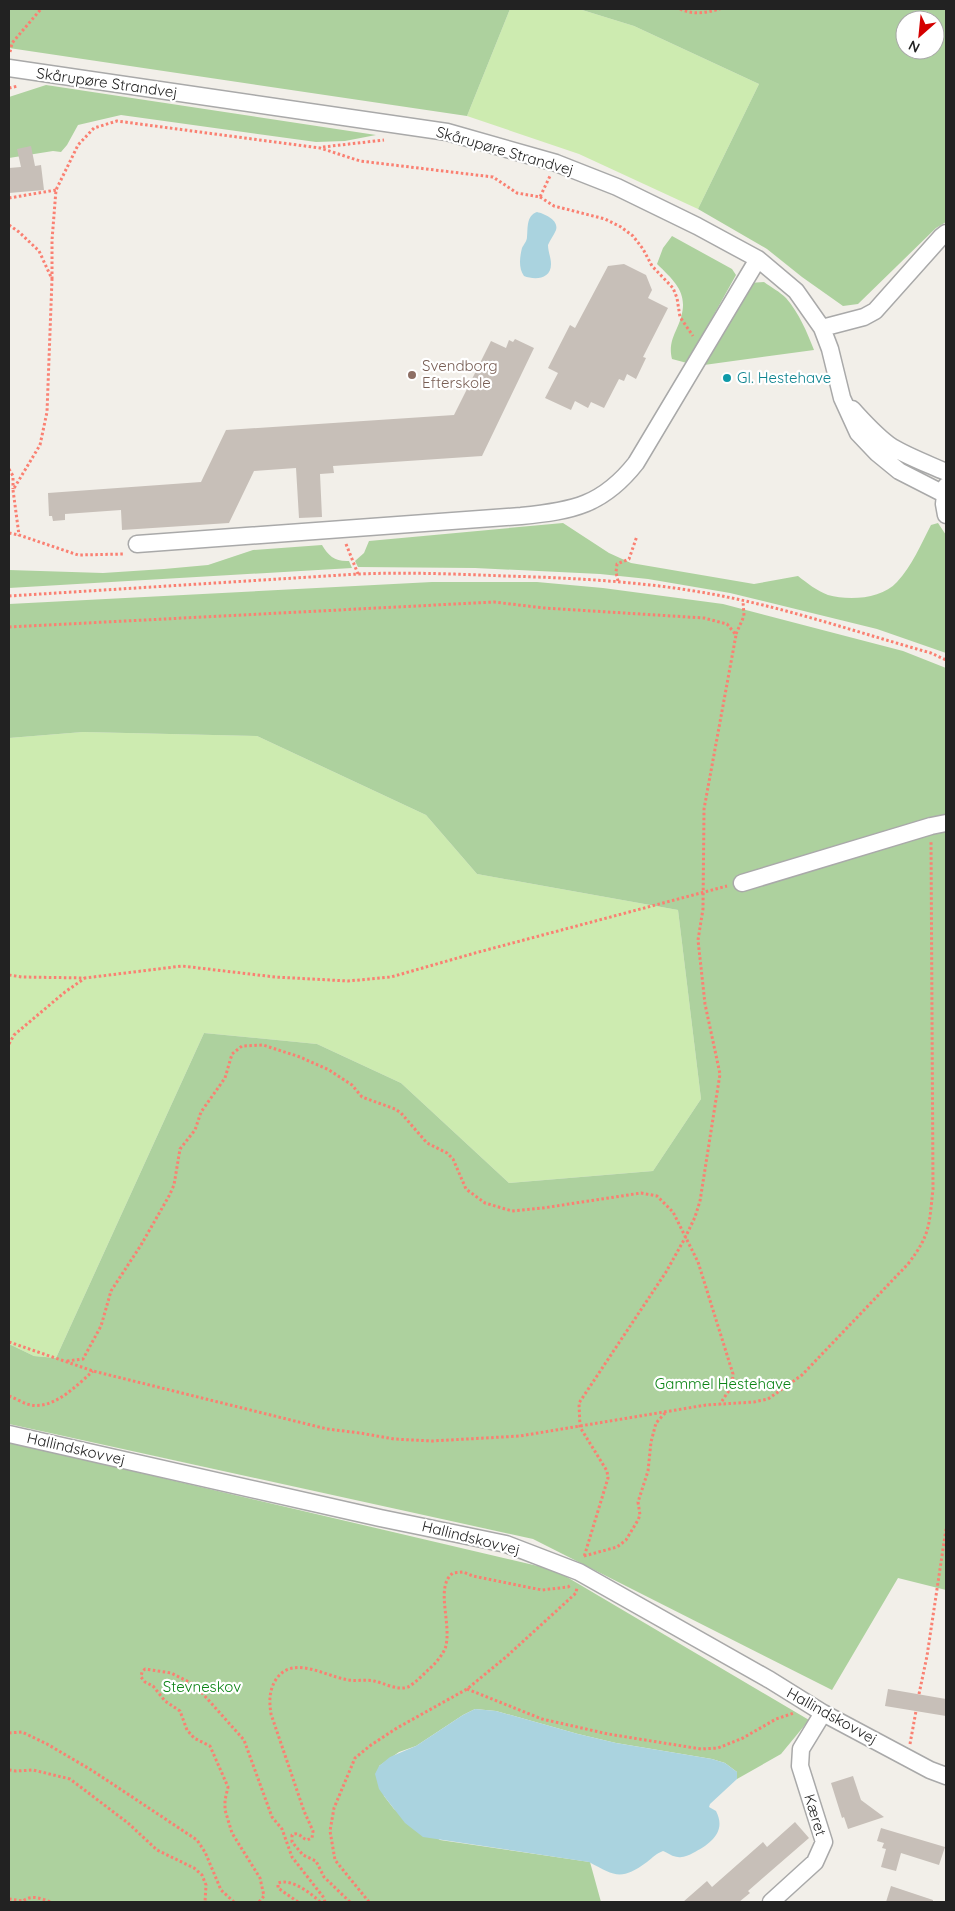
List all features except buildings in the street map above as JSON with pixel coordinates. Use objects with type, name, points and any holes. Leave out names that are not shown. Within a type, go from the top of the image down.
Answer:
[{"type":"street","name":"Skårupøre Strandvej","points":[[9,68],[447,132],[556,163],[626,192],[697,226],[758,259],[796,291],[822,328],[830,349],[842,398],[858,433],[877,454],[899,471],[945,490]]},
{"type":"street","points":[[822,328],[864,318],[874,311],[946,233]]},
{"type":"street","points":[[137,544],[521,516],[553,513],[584,505],[606,494],[623,480],[636,462],[758,259]]},
{"type":"street","name":"Skårupøre Strandvej","points":[[842,398],[873,431],[891,446],[911,458],[946,472]]},
{"type":"street","points":[[945,490],[946,515]]},
{"type":"street","points":[[742,883],[939,824]]},
{"type":"street","name":"Hallindskovvej","points":[[9,1434],[380,1518],[506,1544],[582,1564],[770,1680],[820,1718],[946,1776]]},
{"type":"street","name":"Kæret","points":[[770,1902],[815,1862],[824,1842],[800,1766],[801,1749],[820,1718]]},
{"type":"path","points":[[9,55],[12,43],[41,9]]},
{"type":"path","points":[[680,9],[688,12],[706,13],[720,9]]},
{"type":"path","points":[[13,490],[40,445],[47,412],[52,240],[56,190],[78,145],[94,128],[117,121],[320,148],[360,160],[493,178],[517,193],[540,197],[554,206],[605,219],[633,236],[652,266],[672,288],[677,298],[680,317],[685,327],[693,337],[705,346]]},
{"type":"path","points":[[320,148],[389,140],[394,125]]},
{"type":"path","points":[[540,197],[556,163]]},
{"type":"path","points":[[9,198],[56,190]]},
{"type":"path","points":[[9,225],[39,251],[52,279]]},
{"type":"path","points":[[9,469],[13,476],[19,535]]},
{"type":"path","points":[[340,528],[358,574]]},
{"type":"path","points":[[9,533],[78,555],[126,554],[137,544]]},
{"type":"path","points":[[618,581],[617,564],[629,559],[637,536]]},
{"type":"path","points":[[9,596],[403,572],[575,578],[618,581],[727,597],[826,622],[946,660]]},
{"type":"path","points":[[9,627],[494,602],[544,608],[704,618],[726,624],[736,635]]},
{"type":"path","points":[[369,1902],[335,1860],[330,1831],[334,1808],[355,1758],[397,1728],[467,1689],[506,1657],[576,1593],[582,1564],[608,1478],[607,1471],[580,1427],[579,1403],[645,1305],[685,1238],[700,1201],[720,1074],[705,1004],[698,940],[704,891],[704,809],[736,635],[744,616],[743,602]]},
{"type":"path","points":[[9,1342],[93,1371],[327,1429],[394,1439],[432,1441],[520,1436],[666,1412],[768,1399],[802,1375],[908,1264],[921,1247],[929,1229],[933,1188],[939,824]]},
{"type":"path","points":[[9,975],[85,978],[182,966],[275,978],[348,981],[390,977],[704,891],[742,883]]},
{"type":"path","points":[[9,1044],[21,1028],[64,992],[85,978]]},
{"type":"path","points":[[66,1361],[83,1359],[101,1326],[111,1291],[141,1245],[169,1196],[174,1185],[180,1149],[195,1130],[202,1112],[225,1078],[232,1054],[242,1046],[263,1045],[300,1057],[330,1070],[352,1085],[362,1097],[401,1113],[427,1143],[447,1153],[452,1159],[466,1189],[484,1202],[512,1211],[641,1193],[657,1196],[673,1212],[698,1262],[733,1374],[732,1386],[720,1404]]},
{"type":"path","points":[[9,1396],[28,1405],[49,1404],[72,1390],[93,1371]]},
{"type":"path","points":[[350,1902],[324,1877],[316,1861],[303,1855],[292,1842],[292,1835],[299,1834],[307,1840],[312,1838],[313,1831],[304,1811],[271,1714],[269,1700],[274,1682],[287,1669],[297,1667],[310,1668],[348,1680],[372,1681],[401,1688],[408,1687],[438,1660],[445,1649],[447,1617],[443,1589],[446,1581],[453,1573],[463,1572],[494,1581],[549,1590],[568,1587],[572,1584],[582,1564],[626,1540],[638,1520],[640,1515],[638,1502],[648,1471],[651,1442],[656,1423],[666,1412]]},
{"type":"path","points":[[919,1694],[927,1656],[946,1529]]},
{"type":"path","points":[[259,1902],[264,1896],[260,1878],[232,1832],[224,1800],[228,1787],[210,1746],[194,1738],[187,1730],[180,1711],[165,1701],[153,1686],[145,1682],[141,1677],[145,1669],[171,1673],[195,1685],[244,1740],[272,1817],[282,1830],[292,1857],[324,1898],[325,1902]]},
{"type":"path","points":[[467,1689],[542,1718],[608,1734],[702,1749],[718,1748],[743,1738],[790,1713],[800,1713],[820,1718]]},
{"type":"path","points":[[906,1756],[912,1738],[916,1711]]},
{"type":"path","points":[[9,1732],[22,1732],[47,1744],[93,1771],[196,1840],[205,1852],[221,1890],[234,1902]]},
{"type":"path","points":[[9,1770],[33,1770],[70,1779],[128,1823],[157,1850],[194,1868],[202,1875],[206,1885],[205,1902]]},
{"type":"path","points":[[298,1902],[278,1888],[278,1883],[283,1881],[290,1883],[314,1896],[320,1902]]},
{"type":"path","points":[[9,1899],[23,1900],[38,1897],[51,1902]]},
{"type":"green space","points":[[9,9],[510,9],[467,116],[9,48]]},
{"type":"green space","points":[[510,9],[579,9],[634,26],[759,84],[698,209],[579,154],[467,116]]},
{"type":"green space","points":[[579,9],[946,9],[946,222],[936,228],[858,304],[843,306],[767,249],[698,209],[759,84],[634,26]]},
{"type":"green space","points":[[46,85],[376,135],[345,141],[316,142],[121,115],[78,125],[61,152],[53,151],[9,158],[9,97]]},
{"type":"green space","points":[[672,236],[732,269],[736,275],[687,363],[672,359],[671,355],[672,343],[683,308],[681,292],[671,278],[657,264],[663,248]]},
{"type":"green space","points":[[764,282],[784,296],[791,304],[814,350],[704,365],[749,283]]},
{"type":"green space","points":[[563,523],[609,553],[631,563],[754,584],[798,576],[828,595],[855,598],[874,595],[891,588],[912,562],[931,525],[938,523],[946,535],[946,653],[877,629],[730,593],[648,579],[600,574],[475,568],[358,567],[355,561],[364,553],[369,541]]},
{"type":"green space","points":[[322,545],[333,558],[349,561],[352,568],[9,588],[9,570],[103,573],[164,569],[208,565],[253,550]]},
{"type":"green space","name":"Gammel Hestehave","points":[[432,582],[537,582],[603,588],[723,604],[903,651],[946,668],[946,1590],[898,1578],[832,1690],[533,1539],[9,1424],[9,1344],[34,1356],[56,1358],[204,1033],[317,1044],[401,1083],[509,1183],[653,1171],[701,1099],[678,910],[477,874],[426,815],[257,736],[83,732],[9,738],[9,604]]},
{"type":"green space","points":[[83,732],[257,736],[426,815],[477,874],[678,910],[701,1099],[653,1171],[509,1183],[401,1083],[317,1044],[204,1033],[56,1358],[34,1356],[9,1344],[9,738]]},
{"type":"green space","name":"Stevneskov","points":[[9,1442],[555,1570],[809,1720],[781,1754],[737,1779],[737,1772],[725,1763],[712,1759],[616,1743],[496,1711],[475,1709],[416,1746],[399,1752],[379,1766],[384,1796],[394,1809],[440,1840],[590,1862],[601,1902],[9,1902]]},
{"type":"water","points":[[537,212],[551,218],[555,223],[556,230],[548,245],[551,262],[548,273],[541,278],[532,278],[524,276],[520,266],[520,258],[527,238],[529,219]]},
{"type":"water","points":[[475,1709],[496,1711],[616,1743],[712,1759],[725,1763],[737,1772],[737,1779],[710,1804],[709,1807],[716,1811],[719,1818],[718,1831],[711,1841],[690,1855],[676,1857],[663,1851],[638,1868],[624,1874],[605,1871],[589,1862],[423,1837],[405,1823],[384,1796],[379,1789],[375,1774],[379,1766],[390,1757],[416,1746]]},
{"type":"place","name":"Svendborg Efterskole","points":[[412,375]]},
{"type":"place","name":"Gl. Hestehave","points":[[727,378]]}]
